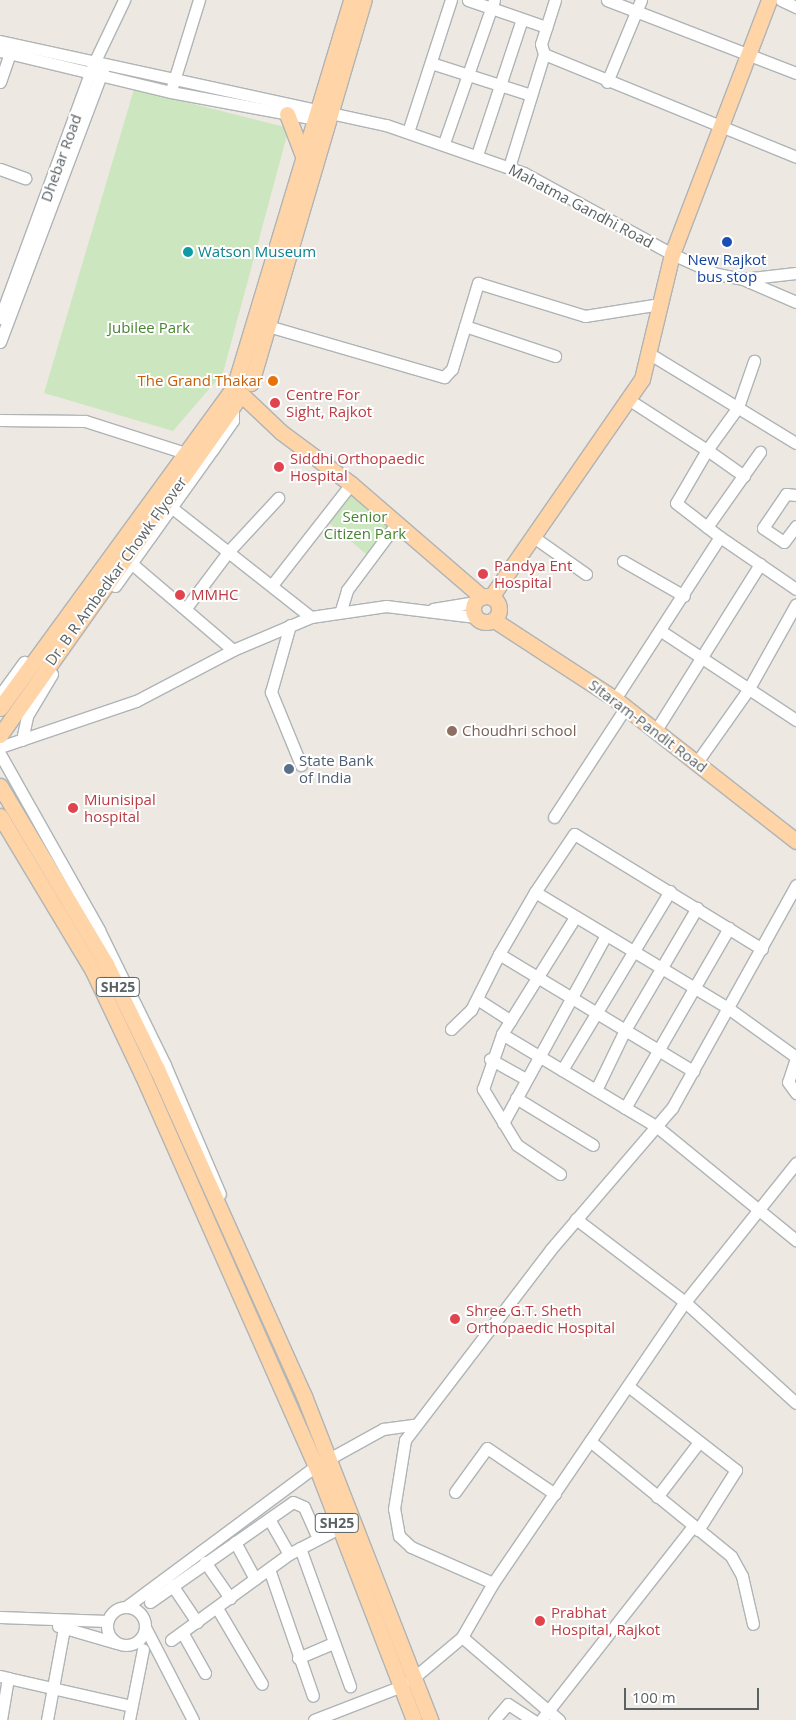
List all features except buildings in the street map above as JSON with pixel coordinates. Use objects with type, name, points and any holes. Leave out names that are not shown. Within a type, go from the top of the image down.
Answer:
[{"type":"main road","points":[[262,325],[303,156],[326,115],[351,0]]},
{"type":"main road","points":[[262,325],[326,115],[364,0]]},
{"type":"main road","points":[[486,607],[532,536],[631,401],[650,354],[672,254],[746,52],[768,0]]},
{"type":"main road","points":[[287,114],[300,140],[303,156]]},
{"type":"main road","name":"Dr. B R Ambedkar Chowk Flyover","points":[[0,735],[242,388],[262,325]]},
{"type":"main road","name":"Sitaram-Pandit Road","points":[[242,388],[291,436],[397,523],[486,607],[521,634],[621,703],[796,841]]},
{"type":"main road","name":"Dr. B R Ambedkar Chowk Flyover","points":[[0,708],[218,421]]},
{"type":"main road","name":"SH25","points":[[0,786],[106,964],[216,1200],[322,1462],[405,1684],[414,1720]]},
{"type":"main road","name":"SH25","points":[[0,816],[93,971],[322,1462],[339,1528],[405,1684],[430,1720]]},
{"type":"street","name":"Dhebar Road","points":[[0,318],[124,0]]},
{"type":"street","points":[[172,87],[199,0]]},
{"type":"street","points":[[408,132],[451,0]]},
{"type":"street","points":[[468,0],[493,4],[522,19],[546,27]]},
{"type":"street","points":[[555,0],[540,51],[544,54],[607,82],[720,124],[796,157]]},
{"type":"street","points":[[607,0],[796,72]]},
{"type":"street","points":[[607,82],[641,0]]},
{"type":"street","points":[[781,0],[796,7]]},
{"type":"street","points":[[444,143],[493,4]]},
{"type":"street","points":[[477,155],[522,19]]},
{"type":"street","points":[[0,41],[98,69],[287,114],[326,115]]},
{"type":"street","points":[[0,82],[5,52],[98,69]]},
{"type":"street","points":[[509,167],[544,54]]},
{"type":"street","points":[[431,63],[531,95]]},
{"type":"street","name":"Dhebar Road","points":[[0,342],[98,69]]},
{"type":"street","points":[[172,87],[326,115]]},
{"type":"street","name":"Mahatma Gandhi Road","points":[[326,115],[408,132],[509,167],[672,254],[743,279],[796,302]]},
{"type":"street","points":[[0,169],[25,178]]},
{"type":"street","points":[[743,279],[796,273]]},
{"type":"street","points":[[262,325],[444,377],[452,369],[478,283],[585,316],[660,304]]},
{"type":"street","points":[[466,326],[555,356]]},
{"type":"street","points":[[650,354],[796,443]]},
{"type":"street","points":[[754,361],[738,407],[707,450],[676,503],[720,537],[796,589]]},
{"type":"street","points":[[631,401],[744,476]]},
{"type":"street","points":[[0,695],[212,406],[228,406],[232,420],[42,689],[27,716],[22,740]]},
{"type":"street","points":[[0,420],[85,421],[179,451]]},
{"type":"street","points":[[707,527],[760,452]]},
{"type":"street","points":[[272,585],[351,484]]},
{"type":"street","points":[[796,495],[786,494],[763,528],[784,542],[796,526]]},
{"type":"street","points":[[186,608],[228,552],[278,498]]},
{"type":"street","points":[[171,507],[311,617]]},
{"type":"street","points":[[341,610],[347,590],[397,523]]},
{"type":"street","points":[[532,536],[586,574]]},
{"type":"street","points":[[554,817],[661,631],[720,537]]},
{"type":"street","points":[[623,561],[684,596]]},
{"type":"street","points":[[132,563],[233,650]]},
{"type":"street","points":[[656,730],[703,659],[760,564]]},
{"type":"street","points":[[697,762],[748,690],[796,604]]},
{"type":"street","points":[[0,747],[136,701],[233,650],[311,617],[341,610],[486,607]]},
{"type":"street","points":[[290,625],[271,692],[301,765]]},
{"type":"street","points":[[661,631],[796,720]]},
{"type":"street","points":[[0,754],[99,930],[165,1065],[212,1171],[220,1194],[216,1200]]},
{"type":"street","points":[[0,826],[87,970],[198,1206],[202,1208]]},
{"type":"street","points":[[451,1029],[478,999],[498,954],[535,892],[574,834],[762,949]]},
{"type":"street","points":[[493,1583],[412,1547],[399,1536],[394,1509],[402,1455],[413,1425],[576,1219],[656,1126],[693,1070],[796,885]]},
{"type":"street","points":[[562,1070],[598,1014],[632,951],[670,891]]},
{"type":"street","points":[[535,892],[728,1008],[796,1058],[788,1082],[796,1093]]},
{"type":"street","points":[[596,1090],[625,1030],[697,908]]},
{"type":"street","points":[[560,1174],[517,1145],[483,1089],[490,1059],[502,1034],[540,978],[575,917]]},
{"type":"street","points":[[625,1108],[656,1048],[729,928]]},
{"type":"street","points":[[503,1123],[538,1055],[606,935]]},
{"type":"street","points":[[498,954],[693,1070]]},
{"type":"street","points":[[478,999],[511,1021]]},
{"type":"street","points":[[502,1034],[656,1126],[758,1206],[796,1240]]},
{"type":"street","points":[[490,1059],[526,1079]]},
{"type":"street","points":[[516,1098],[593,1144]]},
{"type":"street","points":[[314,1720],[405,1684],[462,1636],[493,1583],[685,1302],[758,1206],[796,1163]]},
{"type":"street","points":[[576,1219],[685,1302],[796,1403]]},
{"type":"street","points":[[544,1716],[696,1528],[736,1470],[628,1386]]},
{"type":"street","points":[[116,1643],[107,1631],[107,1621],[114,1610],[126,1606],[322,1462],[383,1429],[413,1425]]},
{"type":"street","points":[[590,1441],[737,1564],[754,1624]]},
{"type":"street","points":[[657,1497],[699,1442]]},
{"type":"street","points":[[456,1492],[487,1448],[555,1494]]},
{"type":"street","points":[[150,1602],[293,1502],[298,1504],[318,1538]]},
{"type":"street","points":[[269,1518],[289,1554]]},
{"type":"street","points":[[171,1640],[289,1554],[339,1528]]},
{"type":"street","points":[[235,1542],[255,1579]]},
{"type":"street","points":[[300,1548],[350,1686]]},
{"type":"street","points":[[205,1562],[230,1598]]},
{"type":"street","points":[[269,1568],[298,1658],[313,1696]]},
{"type":"street","points":[[172,1585],[197,1622]]},
{"type":"street","points":[[126,1606],[142,1614],[146,1629],[165,1661],[193,1720]]},
{"type":"street","points":[[217,1608],[262,1684]]},
{"type":"street","points":[[0,1617],[107,1621]]},
{"type":"street","points":[[34,1618],[116,1643],[140,1646],[165,1661]]},
{"type":"street","points":[[47,1720],[64,1628]]},
{"type":"street","points":[[129,1720],[140,1646],[146,1629]]},
{"type":"street","points":[[182,1632],[205,1673]]},
{"type":"street","points":[[462,1636],[544,1716],[559,1720]]},
{"type":"street","points":[[298,1658],[333,1643]]},
{"type":"street","points":[[1,1720],[4,1677],[131,1706]]},
{"type":"street","points":[[494,1720],[508,1704],[533,1720]]},
{"type":"green space","name":"Jubilee Park","points":[[134,89],[289,128],[223,373],[173,431],[44,393]]},
{"type":"green space","name":"Senior Citizen Park","points":[[351,484],[397,523],[369,556],[323,518]]},
{"type":"place","name":"New Rajkot bus stop","points":[[727,242]]},
{"type":"place","name":"Watson Museum","points":[[188,252]]},
{"type":"place","name":"The Grand Thakar","points":[[273,381]]},
{"type":"place","name":"Centre For Sight, Rajkot","points":[[275,403]]},
{"type":"place","name":"Siddhi Orthopaedic Hospital","points":[[279,467]]},
{"type":"place","name":"Pandya Ent Hospital","points":[[483,574]]},
{"type":"place","name":"MMHC","points":[[180,595]]},
{"type":"place","name":"Choudhri school","points":[[452,731]]},
{"type":"place","name":"State Bank of India","points":[[289,769]]},
{"type":"place","name":"Miunisipal hospital","points":[[73,808]]},
{"type":"place","name":"Shree G.T. Sheth Orthopaedic Hospital","points":[[455,1319]]},
{"type":"place","name":"Prabhat Hospital, Rajkot","points":[[540,1621]]}]
